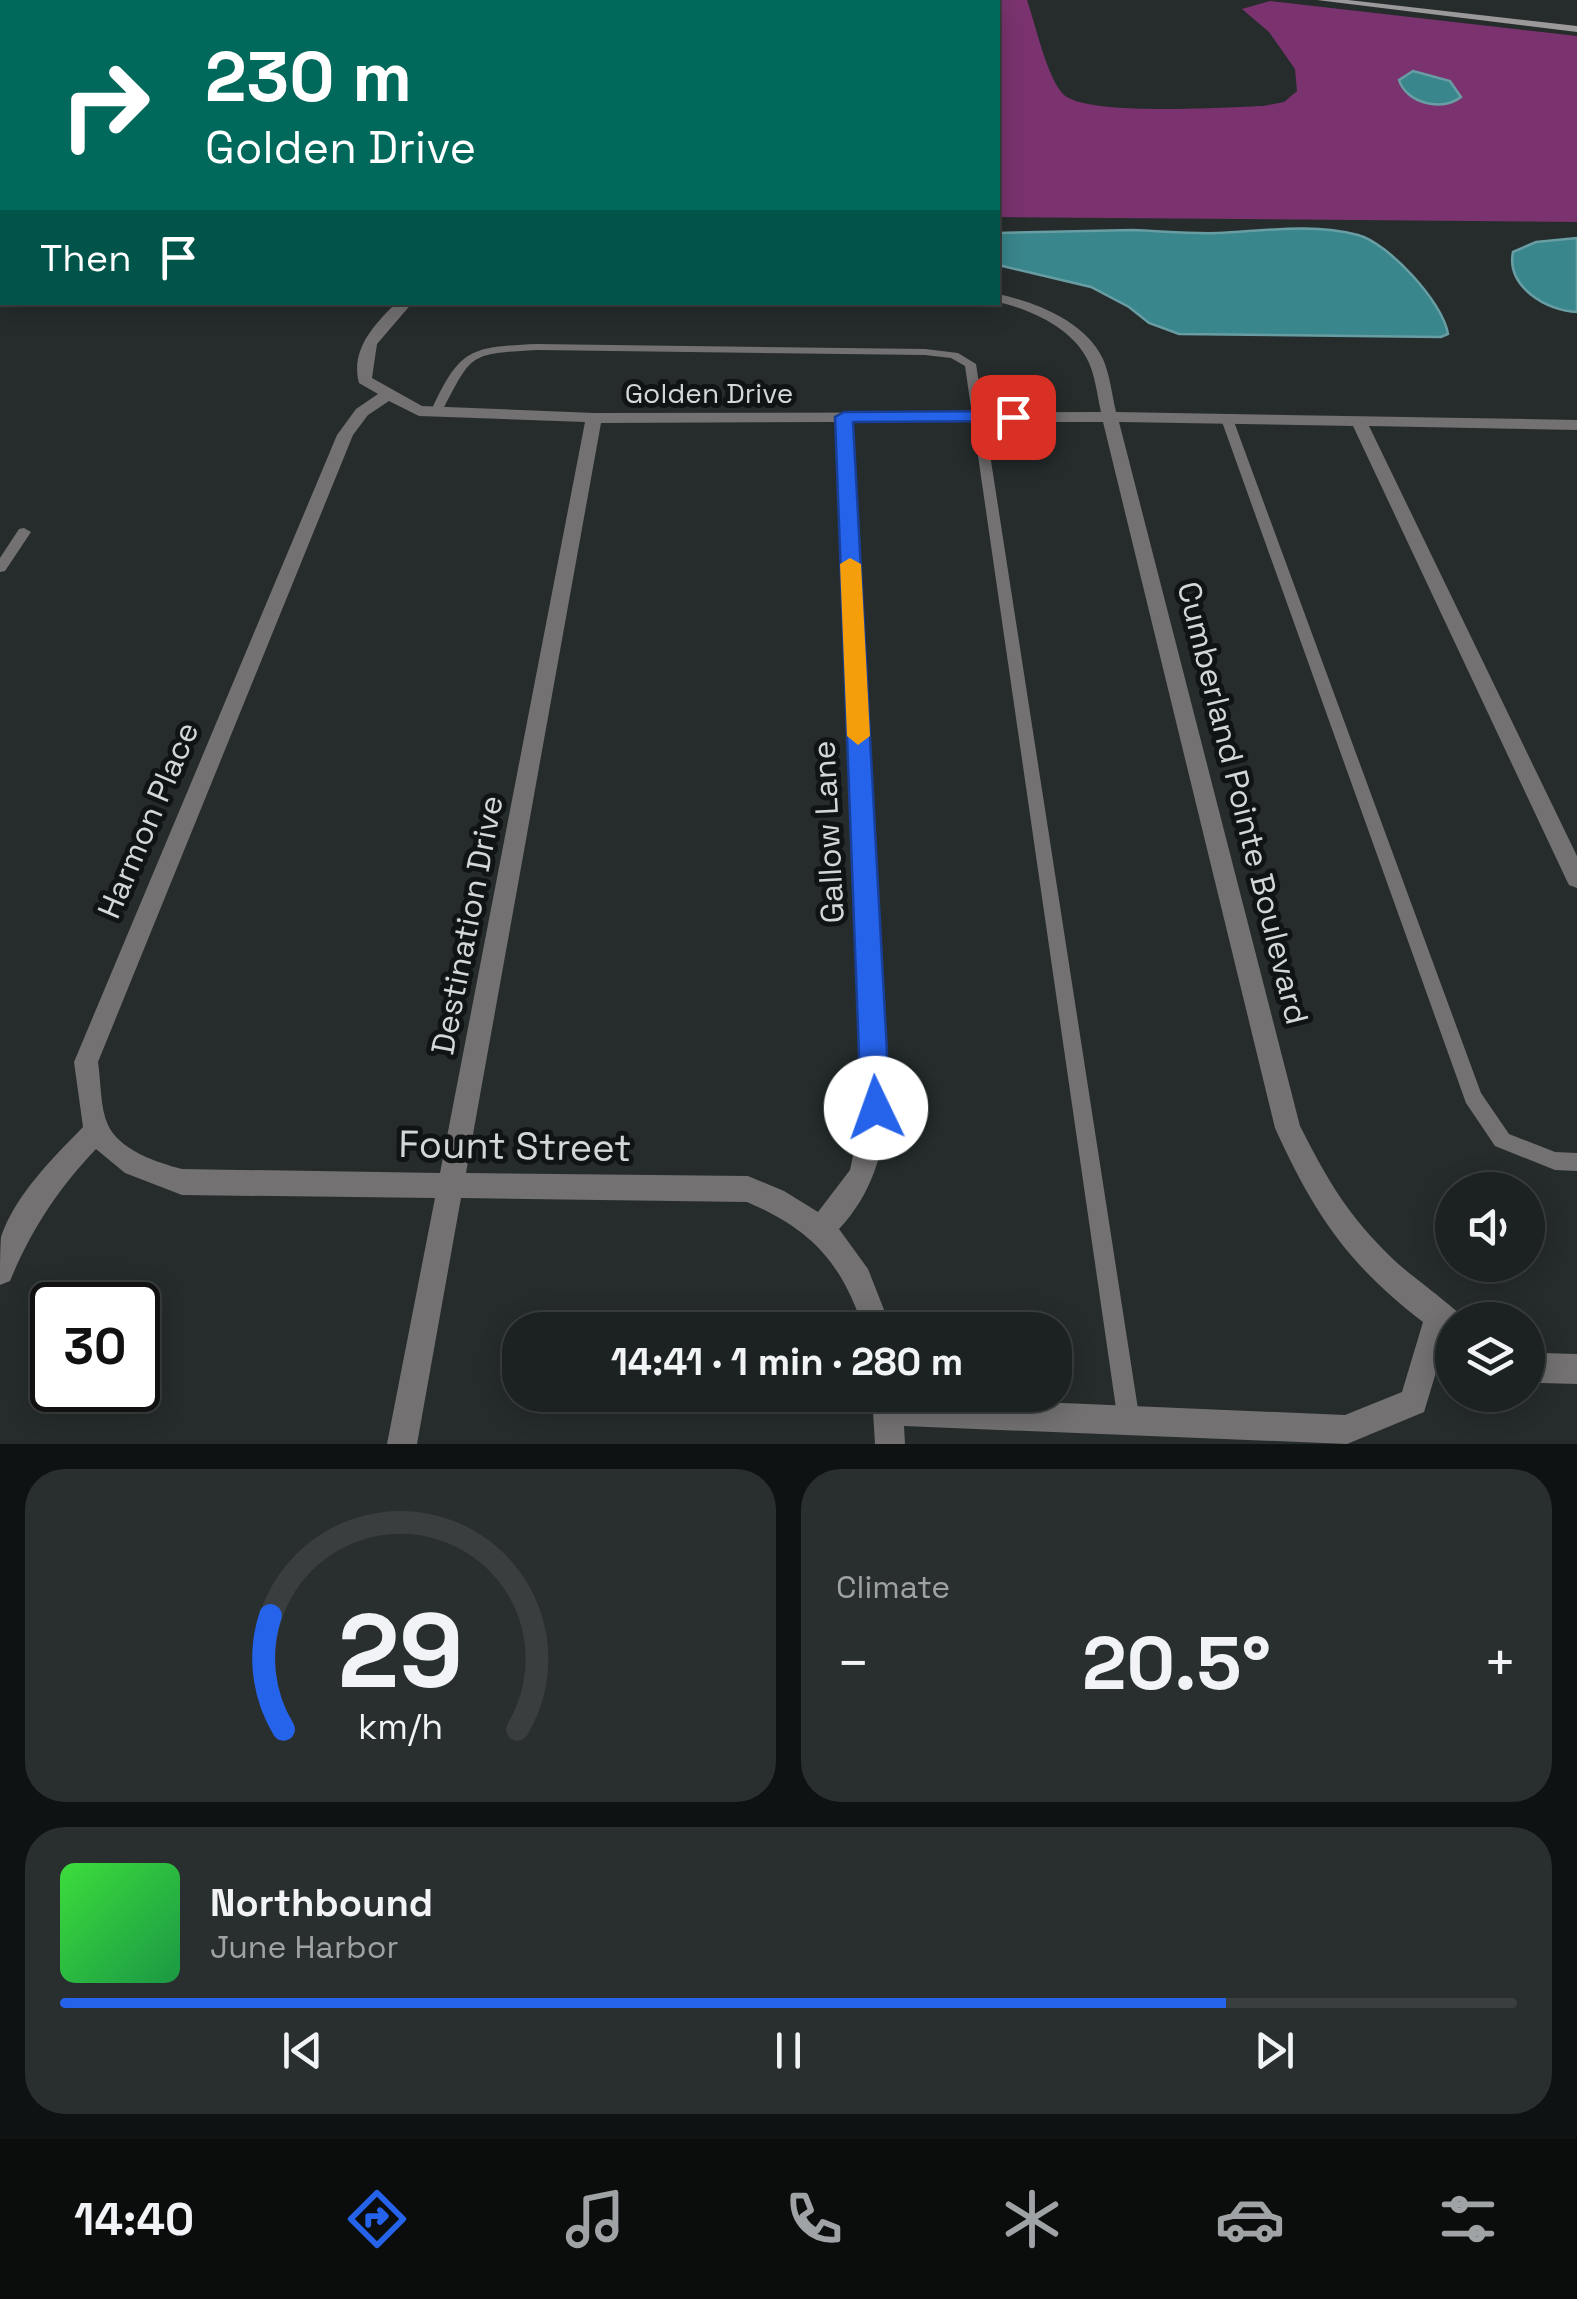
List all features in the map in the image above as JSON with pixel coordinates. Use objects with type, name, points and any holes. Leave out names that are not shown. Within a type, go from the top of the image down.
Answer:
[{"type":"main road","points":[[1322,0],[1577,29]]},
{"type":"street","name":"Cumberland Pointe Boulevard","points":[[1000,299],[1050,317],[1082,337],[1095,358],[1288,1128],[1328,1208],[1380,1263],[1435,1312]]},
{"type":"street","points":[[386,396],[364,380],[363,357],[372,336],[403,305]]},
{"type":"street","name":"Golden Drive","points":[[386,396],[419,411],[594,418],[1110,417],[1577,425]]},
{"type":"street","name":"Harmon Place","points":[[96,1130],[86,1062],[346,435],[362,412],[386,396]]},
{"type":"street","name":"Gallow Lane","points":[[821,1228],[852,1197],[867,1166],[876,1108],[844,417]]},
{"type":"street","name":"Destination Drive","points":[[402,1444],[594,418]]},
{"type":"street","points":[[1359,422],[1577,879]]},
{"type":"street","points":[[0,1271],[17,1229],[42,1187],[96,1130]]},
{"type":"street","name":"Fount Street","points":[[96,1130],[114,1153],[146,1174],[182,1182],[748,1188],[791,1206],[821,1228],[865,1286],[873,1312]]},
{"type":"street","points":[[1003,1412],[1130,1422],[1345,1430],[1414,1402],[1435,1347]]},
{"type":"street","points":[[1545,1368],[1577,1369]]},
{"type":"street","points":[[888,1412],[890,1444]]},
{"type":"lane","points":[[437,412],[454,373],[479,350],[954,355],[970,364],[1130,1422]]},
{"type":"lane","points":[[1226,419],[1473,1097],[1502,1140],[1554,1162],[1577,1162]]},
{"type":"lane","points":[[0,568],[24,532]]},
{"type":"shaded area","points":[[1000,0],[1027,0],[1047,63],[1063,94],[1098,106],[1126,108],[1219,108],[1284,102],[1297,91],[1295,69],[1269,32],[1242,9],[1270,1],[1577,36],[1577,222],[1000,217]]},
{"type":"water","points":[[1413,71],[1450,81],[1461,97],[1444,104],[1417,99],[1399,80]]},
{"type":"water","points":[[1341,231],[1370,240],[1398,261],[1436,306],[1448,334],[1179,334],[1149,323],[1129,307],[1091,287],[1000,265],[1000,233]]},
{"type":"water","points":[[1577,238],[1577,312],[1553,307],[1531,295],[1516,276],[1513,252],[1536,242]]},
{"type":"slow traffic","points":[[850,564],[858,736]]},
{"type":"route","points":[[876,1108],[844,417],[1013,417]]}]
